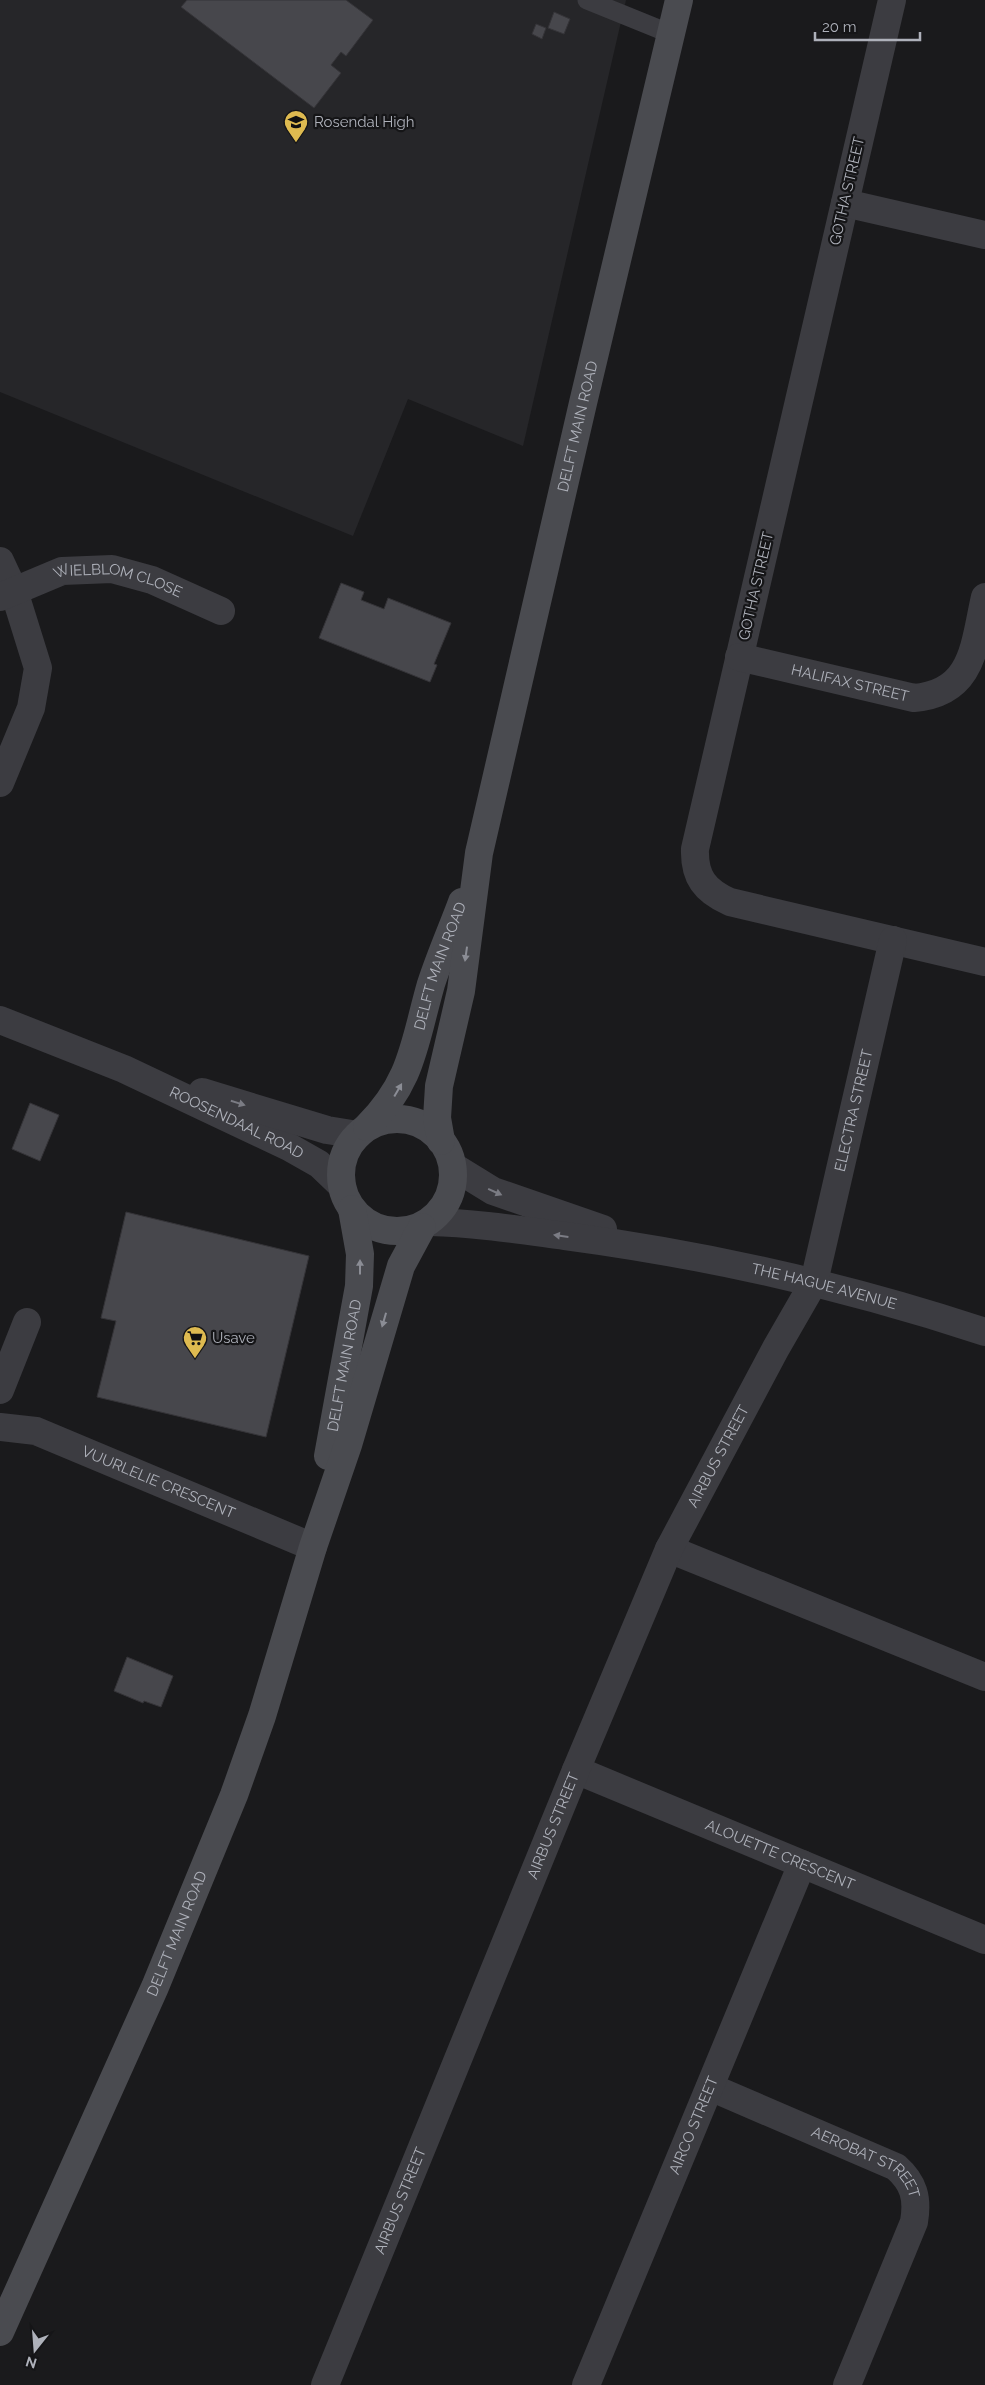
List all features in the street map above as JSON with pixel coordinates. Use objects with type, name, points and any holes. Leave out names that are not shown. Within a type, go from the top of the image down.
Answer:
[{"type":"street","name":"DELFT MAIN ROAD","points":[[441,1141],[437,1118],[439,1086],[461,991],[480,853],[582,403],[679,0]]},
{"type":"street","name":"GOTHA STREET","points":[[892,0],[695,849],[698,874],[704,885],[716,896],[730,902],[985,962]]},
{"type":"street","points":[[845,203],[985,235]]},
{"type":"street","points":[[0,561],[7,594],[38,668],[31,708],[0,784]]},
{"type":"street","name":"WIELBLOM CLOSE","points":[[7,594],[62,571],[112,569],[152,580],[221,611]]},
{"type":"street","name":"HALIFAX STREET","points":[[739,657],[914,698],[927,697],[950,688],[962,676],[970,661],[985,597]]},
{"type":"street","name":"DELFT MAIN ROAD","points":[[362,1131],[390,1101],[404,1079],[432,982],[480,853]]},
{"type":"street","name":"ELECTRA STREET","points":[[814,1282],[893,940]]},
{"type":"street","name":"ROOSENDAAL ROAD","points":[[0,1020],[124,1070],[304,1155],[331,1174],[347,1198]]},
{"type":"street","name":"ROOSENDAAL ROAD","points":[[124,1070],[327,1130],[362,1131]]},
{"type":"street","points":[[403,1119],[420,1124],[436,1134],[448,1150],[454,1167],[454,1183],[450,1198],[441,1211],[426,1224],[396,1232],[379,1229],[365,1221],[347,1198],[343,1159],[362,1131],[384,1120],[403,1119]]},
{"type":"street","name":"THE HAGUE AVENUE","points":[[454,1167],[493,1191],[516,1201],[661,1250]]},
{"type":"street","name":"DELFT MAIN ROAD","points":[[317,1534],[324,1478],[360,1286],[360,1254],[347,1198]]},
{"type":"street","name":"DELFT MAIN ROAD","points":[[0,2332],[151,1995],[231,1803],[262,1716],[317,1534],[348,1445],[401,1266],[426,1224]]},
{"type":"street","name":"THE HAGUE AVENUE","points":[[426,1224],[511,1228],[661,1250],[814,1282],[891,1302],[985,1332]]},
{"type":"street","name":"AIRBUS STREET","points":[[325,2385],[576,1770],[669,1549],[776,1348],[814,1282]]},
{"type":"street","points":[[0,1390],[27,1322]]},
{"type":"street","name":"VUURLELIE CRESCENT","points":[[0,1428],[36,1431],[317,1534]]},
{"type":"street","points":[[669,1549],[985,1677]]},
{"type":"street","name":"ALOUETTE CRESCENT","points":[[576,1770],[985,1940]]},
{"type":"street","name":"AIRCO STREET","points":[[586,2385],[802,1864]]},
{"type":"street","name":"AEROBAT STREET","points":[[710,2087],[896,2167],[908,2177],[914,2191],[917,2206],[914,2222],[847,2385]]},
{"type":"lane","points":[[587,0],[671,34]]},
{"type":"shaded area","name":"Rosendal High","points":[[0,0],[626,0],[523,446],[408,399],[353,536],[0,392]]},
{"type":"building","points":[[187,0],[346,0],[373,20],[346,56],[341,52],[331,65],[341,73],[314,108],[181,7]]},
{"type":"building","points":[[554,12],[570,19],[564,34],[548,28]]},
{"type":"building","points":[[536,24],[546,28],[542,39],[532,34]]},
{"type":"building","points":[[341,583],[364,592],[361,600],[384,609],[388,598],[451,623],[434,664],[437,665],[430,682],[319,638]]},
{"type":"building","points":[[30,1103],[59,1115],[40,1161],[12,1149]]},
{"type":"building","name":"Usave","points":[[126,1212],[309,1256],[266,1437],[97,1397],[116,1321],[101,1318]]},
{"type":"building","points":[[127,1657],[173,1676],[161,1707],[144,1701],[143,1703],[114,1691]]},
{"type":"place","name":"Rosendal High","points":[[296,143]]},
{"type":"place","name":"Usave","points":[[195,1359]]}]
